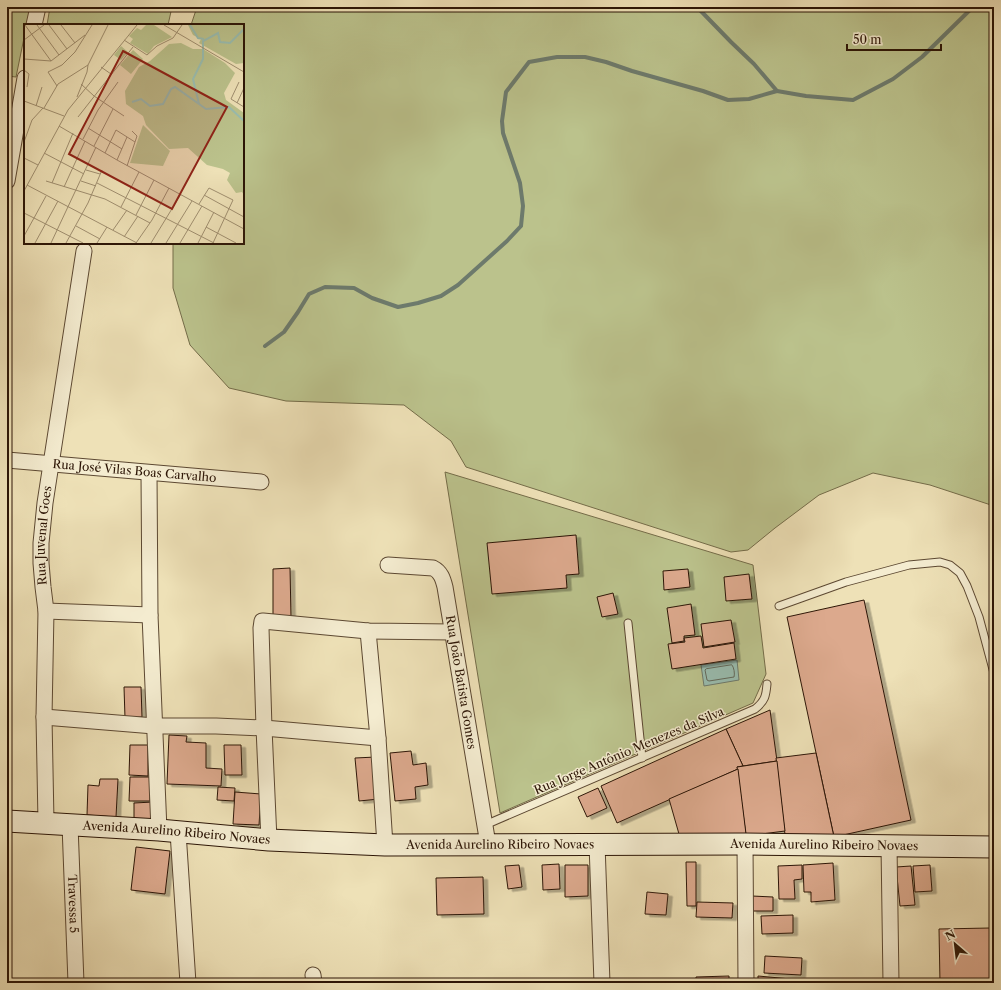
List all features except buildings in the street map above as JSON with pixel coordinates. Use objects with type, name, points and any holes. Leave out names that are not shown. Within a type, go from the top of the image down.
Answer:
[{"type":"street","points":[[34,24],[38,7]]},
{"type":"street","points":[[7,181],[24,84]]},
{"type":"street","name":"Rua Juvenal Goes","points":[[46,822],[44,717],[46,611],[41,563],[41,543],[45,503],[84,251]]},
{"type":"street","name":"Rua José Vilas Boas Carvalho","points":[[7,460],[261,482]]},
{"type":"street","points":[[149,473],[150,615],[154,726],[188,983]]},
{"type":"street","name":"Rua João Batista Gomes","points":[[388,565],[432,568],[437,570],[441,575],[445,587],[486,835]]},
{"type":"street","points":[[46,611],[150,615]]},
{"type":"street","points":[[268,840],[261,628],[263,621],[368,631],[452,632]]},
{"type":"street","points":[[368,631],[378,738],[385,845]]},
{"type":"street","points":[[44,717],[154,726],[264,728],[378,738]]},
{"type":"street","name":"Avenida Aurelino Ribeiro Novaes","points":[[7,821],[46,822],[268,840],[385,845],[486,835],[598,844],[889,845],[994,848]]},
{"type":"street","name":"Travessa 5","points":[[70,825],[76,983]]},
{"type":"street","points":[[598,844],[602,983]]},
{"type":"street","points":[[745,844],[746,983]]},
{"type":"street","points":[[889,845],[891,983]]},
{"type":"lane","points":[[779,606],[846,582],[910,565],[940,562],[950,565],[960,573],[980,617],[994,673]]},
{"type":"lane","points":[[628,623],[642,758]]},
{"type":"lane","name":"Rua Jorge Antônio Menezes da Silva","points":[[486,835],[642,758],[755,709],[762,704],[766,695],[767,684]]},
{"type":"green space","points":[[7,7],[31,7],[27,24],[24,24],[24,38],[16,77],[7,76]]},
{"type":"green space","points":[[50,7],[172,7],[168,24],[47,24]]},
{"type":"green space","points":[[197,7],[994,7],[994,506],[930,485],[873,473],[819,495],[748,550],[731,552],[466,467],[451,441],[404,405],[286,401],[229,388],[190,345],[173,288],[173,244],[244,244],[244,24],[191,24]]},
{"type":"green space","points":[[445,472],[753,565],[766,674],[753,703],[500,813]]},
{"type":"water","points":[[737,660],[739,680],[704,686],[701,665]]},
{"type":"waterway","points":[[697,7],[754,64],[777,91],[806,96],[853,100],[893,79],[922,57],[973,7]]},
{"type":"waterway","points":[[265,346],[284,332],[309,294],[325,287],[354,288],[372,298],[398,307],[441,296],[458,285],[507,241],[521,226],[523,206],[520,183],[503,133],[502,121],[506,92],[529,62],[557,57],[585,57],[703,91],[728,100],[749,99],[777,91]]}]
